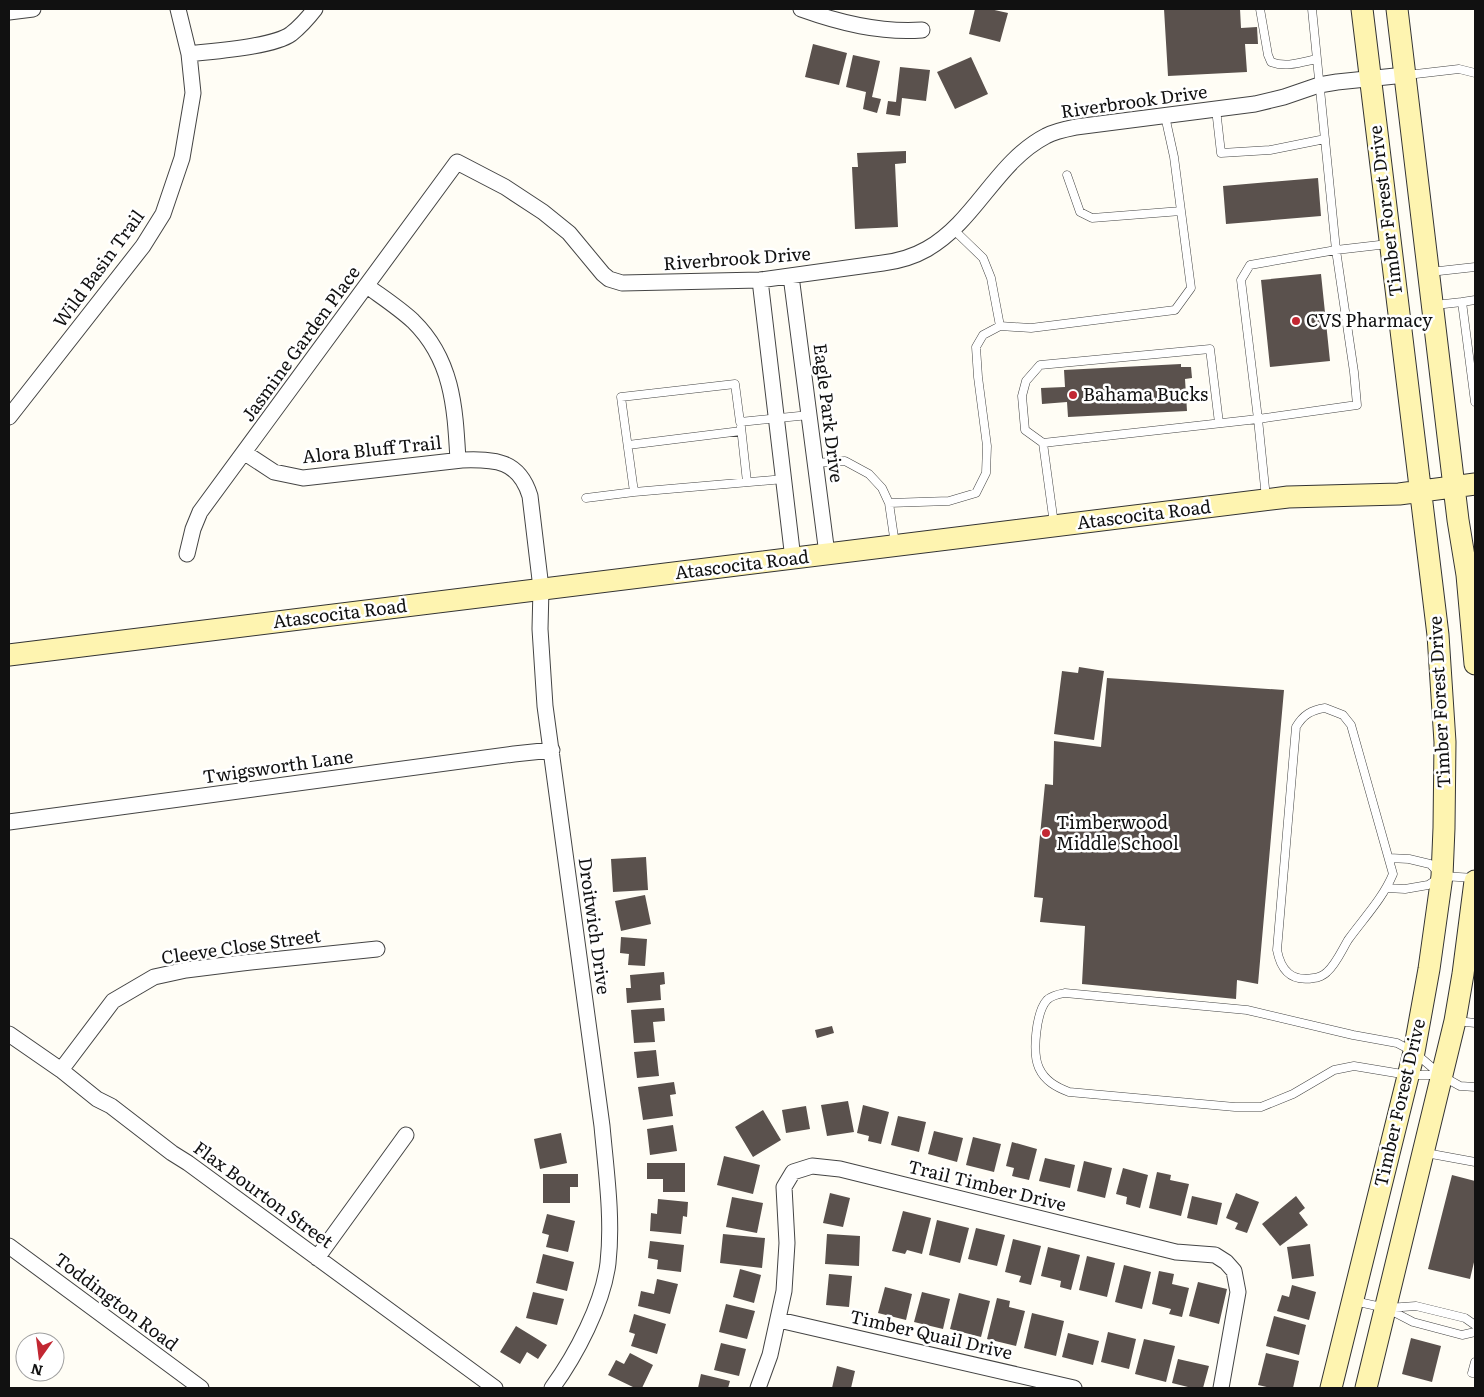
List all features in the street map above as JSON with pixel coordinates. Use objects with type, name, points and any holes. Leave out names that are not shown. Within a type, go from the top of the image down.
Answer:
[{"type":"main road","name":"Timber Forest Drive","points":[[1331,1388],[1414,1052],[1429,969],[1442,876],[1445,742],[1438,635],[1362,9]]},
{"type":"main road","name":"Timber Forest Drive","points":[[1397,9],[1433,305],[1465,485],[1475,655]]},
{"type":"main road","name":"Atascocita Road","points":[[9,655],[1266,500],[1399,494],[1465,485]]},
{"type":"main road","name":"Timber Forest Drive","points":[[1366,1388],[1386,1308],[1432,1155],[1442,1076],[1465,1022],[1463,974],[1475,880]]},
{"type":"street","points":[[9,12],[33,9]]},
{"type":"street","name":"Wild Basin Trail","points":[[9,417],[143,246],[163,214],[182,158],[193,93],[189,54],[178,9]]},
{"type":"street","points":[[189,54],[259,45],[290,35],[308,19],[315,9]]},
{"type":"street","points":[[801,9],[836,20],[876,29],[922,30]]},
{"type":"street","name":"Riverbrook Drive","points":[[457,162],[505,187],[543,212],[569,234],[603,274],[615,281],[640,284],[760,280],[902,260],[928,249],[953,229],[1016,156],[1047,135],[1076,127],[1269,101],[1319,85],[1370,77],[1405,75]]},
{"type":"street","name":"Jasmine Garden Place","points":[[187,554],[192,529],[200,512],[457,162]]},
{"type":"street","name":"Eagle Park Drive","points":[[792,276],[827,554]]},
{"type":"street","points":[[760,280],[793,559]]},
{"type":"street","points":[[367,286],[412,321],[434,347],[444,364],[453,398],[458,460]]},
{"type":"street","name":"Alora Bluff Trail","points":[[245,452],[274,472],[303,478],[458,460],[480,459],[508,465]]},
{"type":"street","name":"Droitwich Drive","points":[[508,465],[518,472],[526,482],[530,496],[541,588],[540,629],[544,692],[602,1126],[608,1194],[608,1265],[598,1300],[579,1344],[552,1388]]},
{"type":"street","name":"Twigsworth Lane","points":[[9,822],[552,750]]},
{"type":"street","name":"Cleeve Close Street","points":[[61,1070],[113,1001],[154,977],[186,970],[377,949]]},
{"type":"street","name":"Flax Bourton Street","points":[[9,1034],[61,1070],[97,1099],[111,1106],[141,1131],[188,1162],[495,1388]]},
{"type":"street","points":[[317,1258],[406,1135]]},
{"type":"street","name":"Trail Timber Drive","points":[[779,1320],[786,1275],[784,1187],[793,1172],[815,1166],[840,1169],[1176,1252],[1215,1255],[1226,1262],[1234,1271],[1238,1292],[1221,1388]]},
{"type":"street","name":"Toddington Road","points":[[9,1246],[201,1388]]},
{"type":"street","points":[[758,1388],[770,1355],[779,1320]]},
{"type":"street","name":"Timber Quail Drive","points":[[779,1320],[1074,1388]]},
{"type":"lane","points":[[1260,9],[1268,55],[1271,62],[1287,65],[1317,59]]},
{"type":"lane","points":[[1219,423],[1210,349],[1040,366],[1026,381],[1022,396],[1025,430],[1043,443],[1258,419],[1357,405],[1336,250],[1312,9]]},
{"type":"lane","points":[[1405,75],[1459,69],[1475,73]]},
{"type":"lane","points":[[1216,109],[1221,153],[1270,150],[1325,138]]},
{"type":"lane","points":[[889,503],[948,501],[976,493],[986,473],[987,446],[976,347],[983,335],[1000,326],[1031,328],[1175,310],[1191,288],[1174,158],[1165,116]]},
{"type":"lane","points":[[1067,176],[1080,212],[1092,218],[1181,210]]},
{"type":"lane","points":[[953,229],[983,258],[992,278],[1000,326]]},
{"type":"lane","points":[[1266,500],[1241,280],[1250,265],[1336,250],[1390,244]]},
{"type":"lane","points":[[1429,272],[1475,267]]},
{"type":"lane","points":[[1433,305],[1475,300]]},
{"type":"lane","points":[[1462,302],[1475,402]]},
{"type":"lane","points":[[634,492],[621,397],[735,384],[747,482]]},
{"type":"lane","points":[[740,422],[809,415]]},
{"type":"lane","points":[[628,445],[742,431]]},
{"type":"lane","points":[[1043,443],[1054,526]]},
{"type":"lane","points":[[816,463],[845,462],[870,474],[882,488],[889,503],[896,546]]},
{"type":"lane","points":[[586,498],[784,479]]},
{"type":"lane","points":[[1320,709],[1333,710],[1343,715],[1351,725],[1393,874],[1387,888],[1348,940],[1327,972],[1317,978],[1305,980],[1293,977],[1286,972],[1279,961],[1277,950],[1296,727],[1308,712],[1320,709]]},
{"type":"lane","points":[[1389,858],[1409,859],[1430,864],[1442,876],[1475,880]]},
{"type":"lane","points":[[1387,888],[1405,889],[1428,885],[1442,876]]},
{"type":"lane","points":[[1442,1076],[1408,1075],[1354,1066],[1334,1070],[1293,1094],[1262,1107],[1235,1107],[1069,1092],[1056,1087],[1046,1080],[1039,1068],[1035,1056],[1038,1020],[1042,1008],[1048,1000],[1056,994],[1065,993],[1246,1010],[1352,1035],[1397,1043],[1414,1052],[1442,1076],[1460,1086],[1475,1087]]},
{"type":"lane","points":[[1432,1155],[1475,1162]]},
{"type":"lane","points":[[1352,1301],[1386,1308],[1416,1306],[1465,1318],[1475,1325]]},
{"type":"lane","points":[[1386,1308],[1413,1322],[1462,1335],[1475,1332]]},
{"type":"lane","points":[[1475,1362],[1472,1373],[1475,1374]]},
{"type":"building","points":[[975,9],[990,9],[1008,13],[1000,42],[969,34]]},
{"type":"building","points":[[1164,9],[1240,9],[1241,28],[1257,27],[1258,44],[1245,44],[1247,72],[1168,76]]},
{"type":"building","points":[[813,44],[847,53],[839,85],[805,77]]},
{"type":"building","points":[[853,55],[880,61],[872,97],[881,99],[877,113],[863,109],[866,92],[846,87]]},
{"type":"building","points":[[971,57],[988,94],[955,109],[937,72]]},
{"type":"building","points":[[900,67],[930,70],[926,101],[902,98],[900,116],[886,114],[888,101],[896,102]]},
{"type":"building","points":[[906,151],[906,163],[895,164],[898,227],[855,229],[852,167],[858,167],[857,153]]},
{"type":"building","points":[[1318,178],[1321,216],[1226,224],[1223,186]]},
{"type":"building","name":"CVS Pharmacy","points":[[1321,274],[1330,361],[1270,367],[1261,280]]},
{"type":"building","points":[[1181,364],[1181,367],[1191,367],[1192,378],[1185,379],[1187,411],[1068,417],[1067,402],[1042,404],[1041,388],[1065,387],[1064,370]]},
{"type":"building","points":[[1079,667],[1104,671],[1094,740],[1054,734],[1062,671],[1078,673]]},
{"type":"building","name":"Timberwood Middle School","points":[[1107,678],[1284,690],[1258,984],[1237,980],[1236,999],[1082,984],[1085,926],[1040,922],[1043,898],[1034,897],[1045,784],[1053,785],[1054,741],[1101,747]]},
{"type":"building","points":[[646,857],[648,890],[613,892],[611,859]]},
{"type":"building","points":[[645,895],[651,924],[621,931],[615,901]]},
{"type":"building","points":[[621,937],[647,939],[645,966],[628,965],[629,954],[620,953]]},
{"type":"building","points":[[664,972],[665,984],[660,985],[661,1000],[627,1003],[626,988],[631,988],[630,975]]},
{"type":"building","points":[[664,1008],[665,1021],[653,1022],[655,1042],[634,1043],[631,1010]]},
{"type":"building","points":[[832,1026],[834,1033],[817,1038],[815,1030]]},
{"type":"building","points":[[656,1050],[659,1076],[637,1078],[634,1052]]},
{"type":"building","points":[[674,1082],[676,1094],[670,1095],[673,1116],[643,1120],[638,1087]]},
{"type":"building","points":[[848,1101],[854,1132],[827,1136],[821,1105]]},
{"type":"building","points":[[863,1105],[889,1112],[881,1144],[868,1141],[869,1136],[857,1133]]},
{"type":"building","points":[[806,1106],[810,1129],[786,1133],[782,1110]]},
{"type":"building","points":[[763,1110],[781,1140],[753,1157],[735,1127]]},
{"type":"building","points":[[898,1116],[926,1122],[919,1152],[891,1145]]},
{"type":"building","points":[[673,1125],[677,1151],[650,1155],[647,1129]]},
{"type":"building","points":[[934,1131],[963,1138],[957,1162],[928,1154]]},
{"type":"building","points":[[561,1133],[567,1163],[540,1169],[534,1139]]},
{"type":"building","points":[[973,1137],[1001,1144],[994,1172],[966,1165]]},
{"type":"building","points":[[1012,1142],[1037,1149],[1029,1180],[1012,1176],[1014,1168],[1006,1166]]},
{"type":"building","points":[[724,1156],[760,1165],[753,1194],[717,1185]]},
{"type":"building","points":[[1045,1158],[1075,1165],[1070,1188],[1039,1181]]},
{"type":"building","points":[[1084,1161],[1112,1168],[1105,1198],[1077,1191]]},
{"type":"building","points":[[647,1163],[685,1163],[685,1192],[663,1192],[663,1179],[647,1179]]},
{"type":"building","points":[[1123,1168],[1148,1175],[1140,1208],[1126,1204],[1127,1197],[1116,1194]]},
{"type":"building","points":[[1157,1172],[1171,1175],[1170,1180],[1189,1184],[1181,1216],[1149,1208]]},
{"type":"building","points":[[543,1174],[578,1174],[578,1187],[570,1187],[570,1203],[543,1203]]},
{"type":"building","points":[[1452,1175],[1475,1181],[1475,1258],[1470,1279],[1428,1269]]},
{"type":"building","points":[[830,1193],[850,1198],[843,1227],[823,1223]]},
{"type":"building","points":[[1236,1193],[1259,1202],[1247,1233],[1235,1229],[1238,1223],[1226,1218]]},
{"type":"building","points":[[1192,1196],[1222,1203],[1217,1225],[1187,1218]]},
{"type":"building","points":[[1296,1196],[1305,1208],[1299,1213],[1308,1225],[1280,1246],[1262,1224]]},
{"type":"building","points":[[732,1197],[763,1203],[757,1233],[726,1227]]},
{"type":"building","points":[[658,1199],[688,1202],[687,1217],[683,1216],[681,1234],[650,1231],[651,1213],[657,1214]]},
{"type":"building","points":[[903,1211],[931,1218],[922,1254],[907,1250],[905,1254],[892,1251]]},
{"type":"building","points":[[547,1214],[575,1221],[568,1252],[546,1247],[549,1235],[542,1233]]},
{"type":"building","points":[[937,1220],[969,1228],[960,1263],[929,1255]]},
{"type":"building","points":[[976,1228],[1005,1235],[997,1266],[968,1259]]},
{"type":"building","points":[[723,1234],[765,1238],[762,1268],[720,1263]]},
{"type":"building","points":[[827,1234],[860,1236],[859,1266],[825,1264]]},
{"type":"building","points":[[1013,1239],[1041,1246],[1031,1285],[1019,1282],[1021,1276],[1005,1272]]},
{"type":"building","points":[[650,1241],[684,1245],[681,1272],[657,1269],[658,1260],[648,1258]]},
{"type":"building","points":[[1310,1244],[1314,1276],[1292,1279],[1287,1247]]},
{"type":"building","points":[[1048,1247],[1080,1255],[1071,1290],[1060,1287],[1061,1281],[1041,1276]]},
{"type":"building","points":[[543,1254],[574,1262],[567,1291],[536,1283]]},
{"type":"building","points":[[1087,1256],[1115,1263],[1107,1297],[1079,1290]]},
{"type":"building","points":[[1124,1265],[1151,1272],[1142,1309],[1115,1302]]},
{"type":"building","points":[[740,1269],[761,1275],[754,1303],[733,1297]]},
{"type":"building","points":[[1159,1271],[1174,1274],[1172,1284],[1189,1288],[1182,1317],[1169,1314],[1171,1309],[1152,1304]]},
{"type":"building","points":[[829,1274],[852,1276],[849,1307],[826,1305]]},
{"type":"building","points":[[657,1279],[678,1284],[670,1314],[638,1306],[641,1291],[654,1294]]},
{"type":"building","points":[[1198,1282],[1227,1289],[1219,1324],[1189,1316]]},
{"type":"building","points":[[1292,1285],[1316,1292],[1309,1320],[1277,1311],[1282,1295],[1289,1297]]},
{"type":"building","points":[[885,1287],[912,1294],[906,1320],[878,1313]]},
{"type":"building","points":[[533,1292],[564,1299],[557,1325],[526,1318]]},
{"type":"building","points":[[922,1292],[950,1299],[943,1329],[914,1322]]},
{"type":"building","points":[[959,1293],[990,1301],[981,1337],[950,1329]]},
{"type":"building","points":[[997,1298],[1010,1301],[1009,1307],[1025,1311],[1016,1346],[987,1339]]},
{"type":"building","points":[[726,1304],[755,1311],[747,1339],[719,1332]]},
{"type":"building","points":[[1032,1313],[1064,1321],[1056,1356],[1024,1348]]},
{"type":"building","points":[[634,1314],[666,1324],[657,1354],[631,1346],[635,1334],[629,1332]]},
{"type":"building","points":[[1274,1316],[1306,1325],[1299,1355],[1266,1346]]},
{"type":"building","points":[[516,1326],[547,1345],[538,1359],[527,1352],[520,1364],[500,1352]]},
{"type":"building","points":[[1108,1332],[1136,1339],[1129,1369],[1101,1362]]},
{"type":"building","points":[[1068,1333],[1099,1341],[1093,1365],[1062,1357]]},
{"type":"building","points":[[1411,1338],[1441,1346],[1432,1382],[1402,1374]]},
{"type":"building","points":[[1144,1339],[1175,1346],[1166,1382],[1135,1374]]},
{"type":"building","points":[[721,1343],[746,1349],[739,1376],[714,1370]]},
{"type":"building","points":[[630,1353],[653,1365],[642,1388],[635,1388],[608,1375],[616,1360],[624,1364]]},
{"type":"building","points":[[1266,1353],[1299,1361],[1293,1388],[1271,1388],[1258,1385]]},
{"type":"building","points":[[1178,1359],[1209,1366],[1203,1388],[1192,1388],[1172,1383]]},
{"type":"building","points":[[837,1366],[855,1371],[851,1388],[832,1388]]},
{"type":"building","points":[[701,1374],[730,1381],[728,1388],[698,1388]]},
{"type":"place","name":"CVS Pharmacy","points":[[1296,321]]},
{"type":"place","name":"Bahama Bucks","points":[[1073,395]]},
{"type":"place","name":"Timberwood Middle School","points":[[1046,833]]}]
